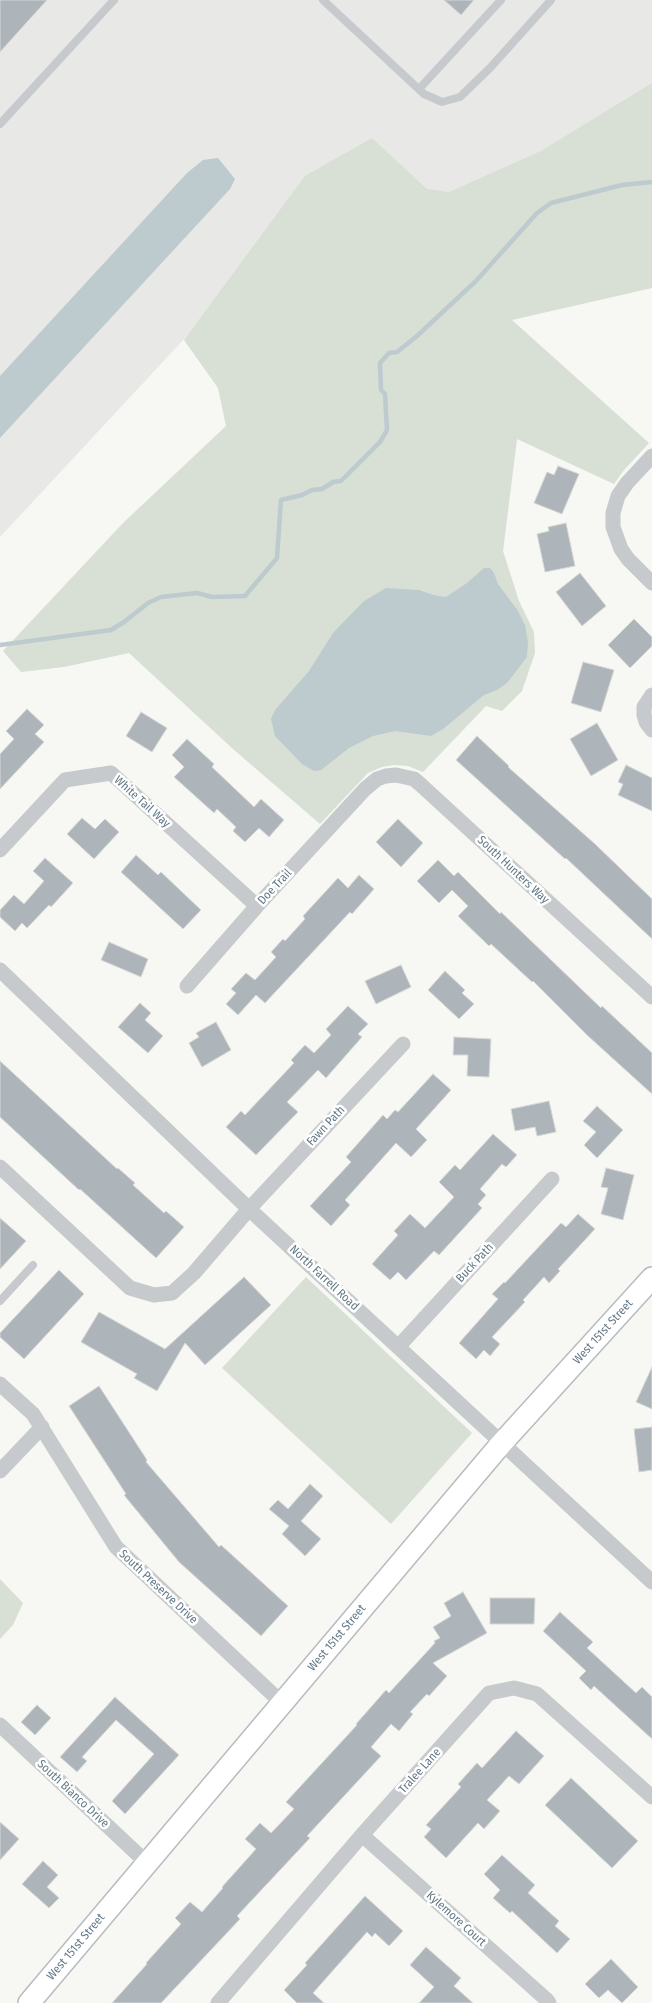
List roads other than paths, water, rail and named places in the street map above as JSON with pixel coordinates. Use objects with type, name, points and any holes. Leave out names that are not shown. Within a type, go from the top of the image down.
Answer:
[{"type":"street","points":[[652,456],[626,483],[618,496],[613,513],[613,527],[621,549],[633,565],[652,583]]},
{"type":"street","points":[[652,695],[644,707],[646,722],[652,730]]},
{"type":"street","name":"White Tail Way","points":[[0,850],[65,780],[110,773],[257,906]]},
{"type":"street","name":"South Hunters Way","points":[[365,789],[377,779],[386,776],[396,775],[414,779],[652,997]]},
{"type":"street","name":"Doe Trail","points":[[187,986],[257,906],[365,789]]},
{"type":"street","name":"North Farrell Road","points":[[0,970],[249,1209],[652,1582]]},
{"type":"street","name":"Fawn Path","points":[[249,1209],[403,1044]]},
{"type":"street","points":[[0,1167],[130,1288],[154,1295],[172,1293],[194,1273],[249,1209]]},
{"type":"street","name":"Buck Path","points":[[398,1347],[552,1179]]},
{"type":"street","name":"West 151st Street","points":[[29,2003],[501,1444],[652,1278]]},
{"type":"street","name":"South Preserve Drive","points":[[0,1384],[33,1414],[116,1547],[282,1703]]},
{"type":"street","points":[[0,1471],[42,1427]]},
{"type":"street","name":"Tralee Lane","points":[[218,2003],[362,1835],[489,1693],[514,1688],[537,1694],[652,1797]]},
{"type":"street","name":"South Bianco Drive","points":[[0,1725],[147,1863]]},
{"type":"street","name":"Kylemore Court","points":[[362,1835],[549,2003]]},
{"type":"lane","points":[[0,124],[114,0]]},
{"type":"lane","points":[[323,0],[424,94],[442,102],[460,96],[490,68],[551,0]]},
{"type":"lane","points":[[419,89],[500,0]]},
{"type":"lane","points":[[0,1301],[33,1265]]},
{"type":"waterway","points":[[0,645],[111,630],[148,603],[161,597],[197,593],[212,597],[245,596],[277,558],[281,500],[302,495],[312,490],[322,489],[333,482],[341,481],[380,442],[387,430],[385,394],[381,390],[380,363],[389,353],[397,352],[417,336],[476,281],[537,213],[551,203],[622,185],[652,182]]}]
